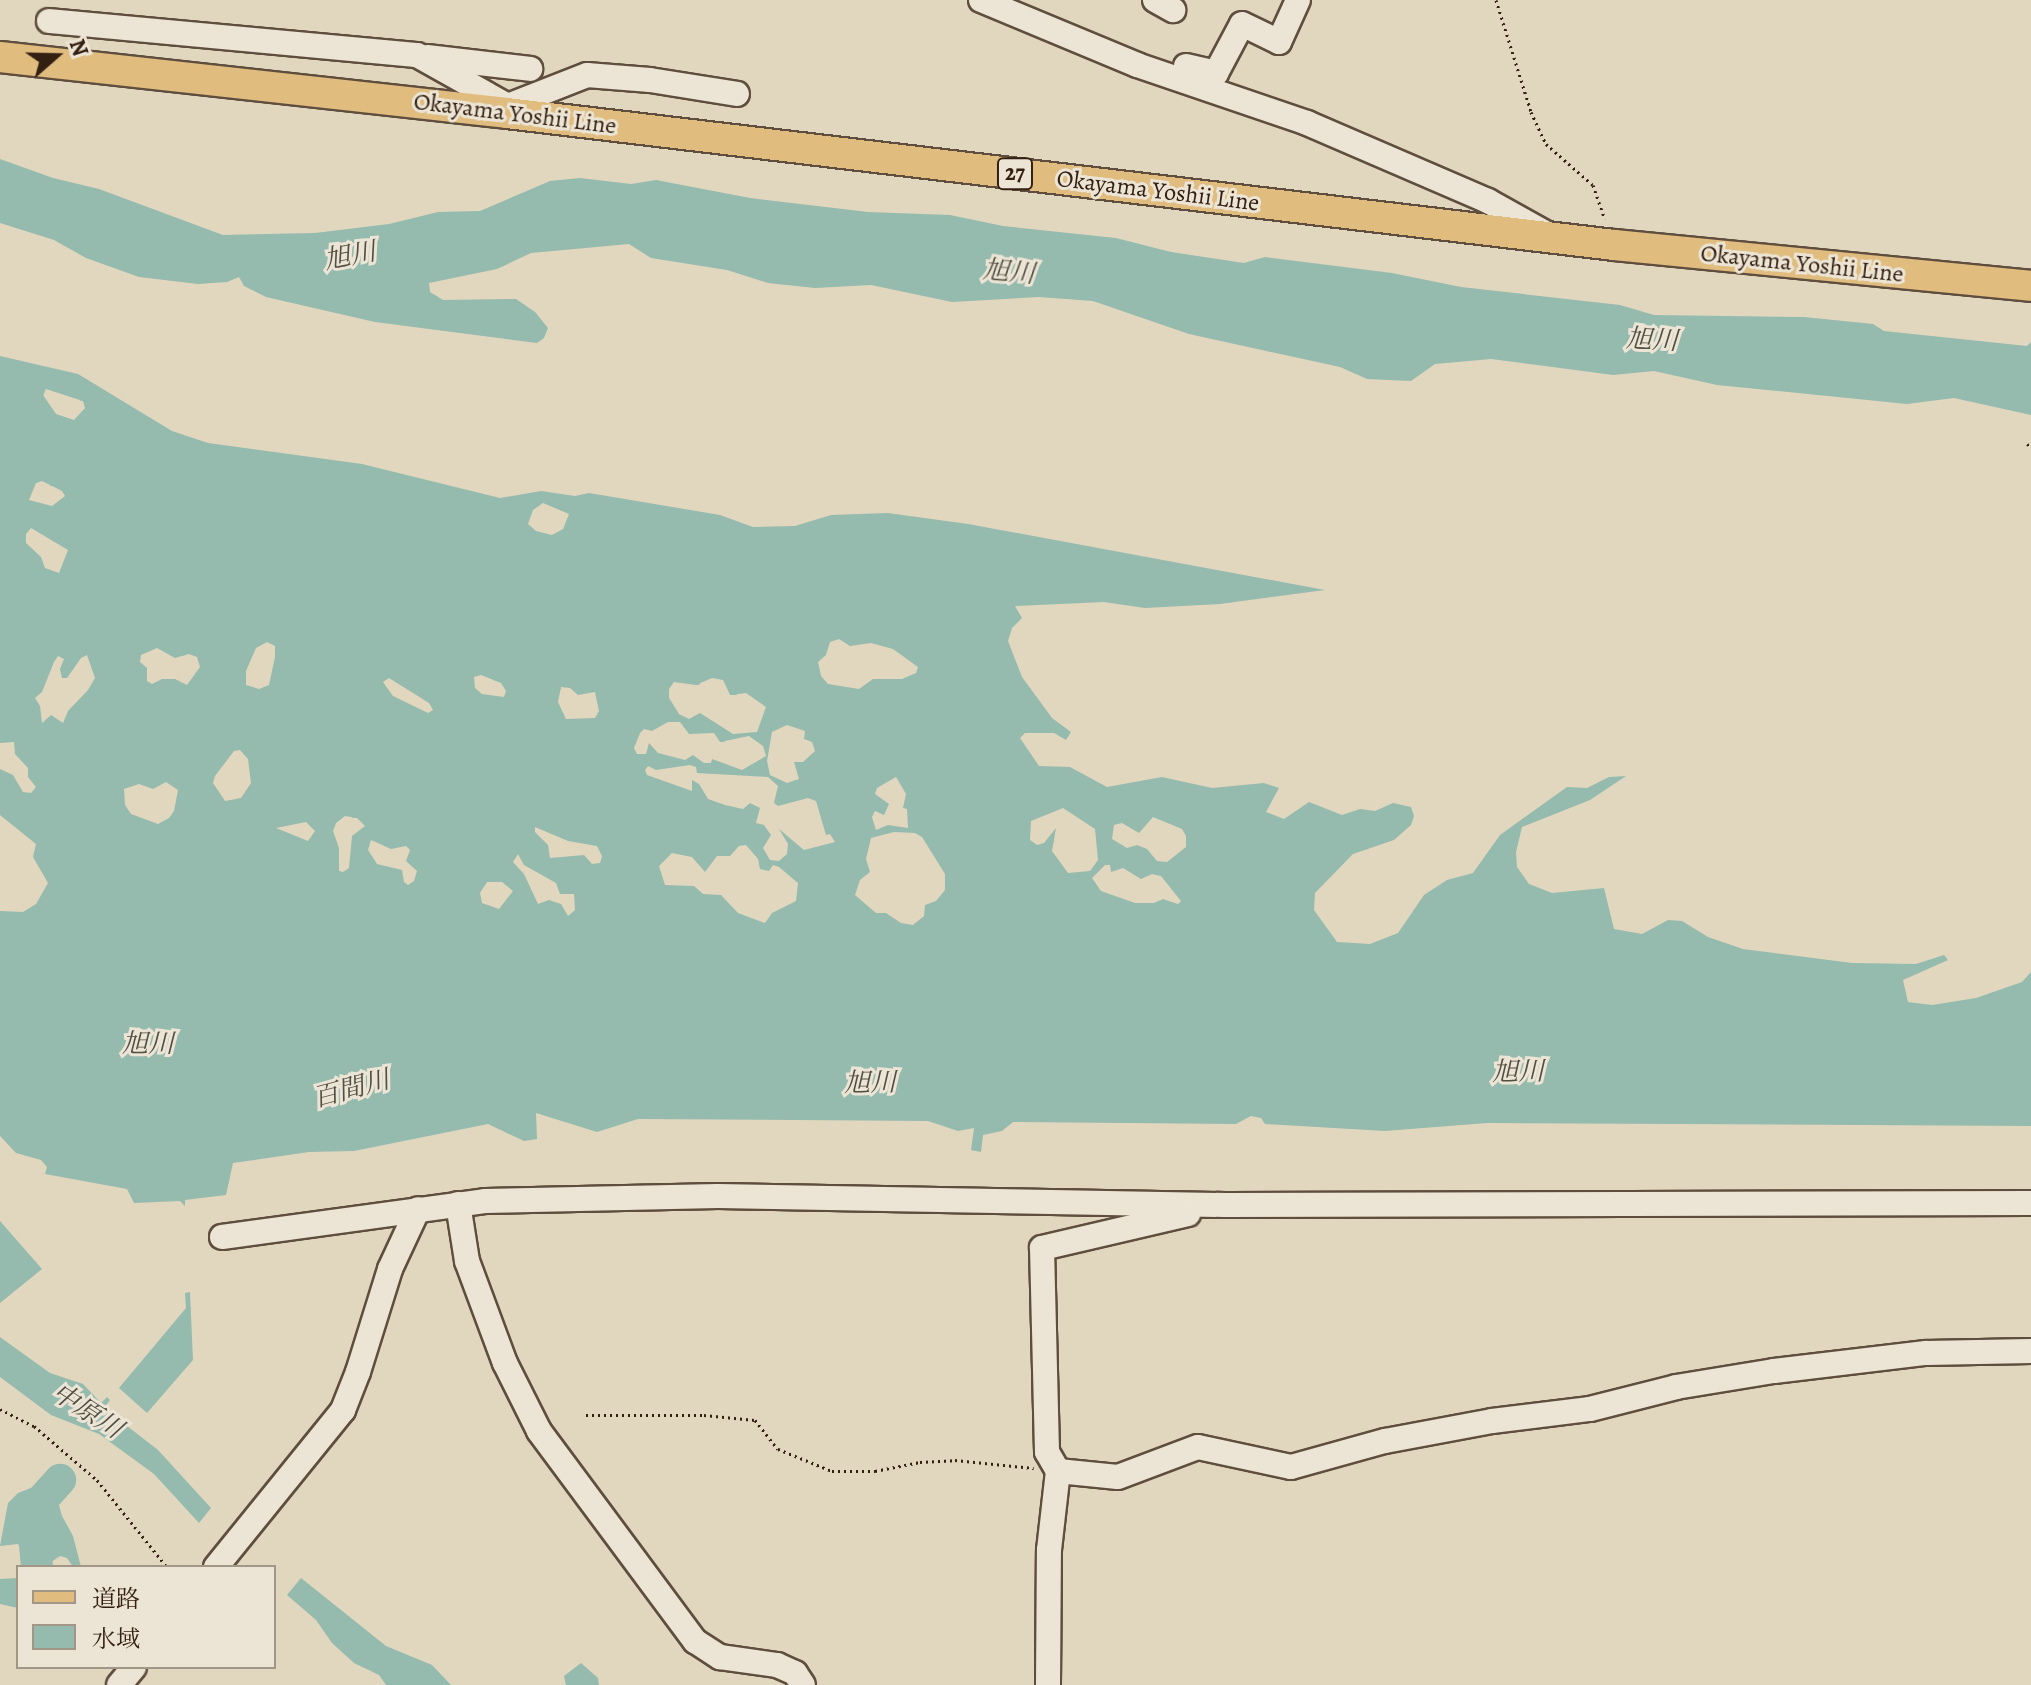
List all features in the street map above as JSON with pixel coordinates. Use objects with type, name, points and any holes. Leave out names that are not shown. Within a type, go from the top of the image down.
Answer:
[{"type":"main road","name":"Okayama Yoshii Line","points":[[0,57],[508,110],[1614,245],[2031,286]]},
{"type":"street","points":[[981,0],[1137,65],[1335,135],[1488,201],[1555,238]]},
{"type":"street","points":[[1161,71],[1182,65],[1216,73],[1242,24],[1279,42],[1298,0]]},
{"type":"street","points":[[49,21],[417,55],[530,69]]},
{"type":"street","points":[[417,55],[508,110],[587,75],[650,80],[737,94]]},
{"type":"street","points":[[222,1237],[458,1204],[718,1196],[1225,1205],[2031,1203]]},
{"type":"street","points":[[458,1204],[467,1261],[505,1363],[539,1431],[695,1641],[720,1657],[777,1665],[795,1673],[803,1685]]},
{"type":"street","points":[[1048,1685],[1049,1550],[1058,1471],[1047,1452],[1042,1248],[1225,1205]]},
{"type":"street","points":[[218,1565],[343,1410],[390,1269],[418,1209]]},
{"type":"street","points":[[1058,1471],[1118,1477],[1198,1447],[1291,1467],[1385,1441],[1492,1421],[1590,1409],[1676,1387],[1774,1371],[1926,1353],[2031,1351]]},
{"type":"street","points":[[119,1685],[132,1669]]},
{"type":"path","points":[[1496,0],[1531,112],[1546,144],[1593,185],[1614,245]]},
{"type":"path","points":[[0,1409],[34,1426],[97,1480],[165,1565]]},
{"type":"path","points":[[586,1415],[663,1414],[755,1420],[778,1449],[832,1471],[875,1471],[920,1462],[955,1460],[1058,1471]]},
{"type":"water","name":"旭川","points":[[0,159],[53,178],[99,189],[223,235],[315,233],[389,224],[438,212],[480,211],[550,181],[580,178],[631,184],[656,180],[750,198],[868,212],[950,215],[1003,226],[1116,238],[1171,252],[1244,263],[1265,257],[1392,273],[1461,287],[1620,305],[1654,315],[1804,317],[1873,324],[1884,331],[2027,346],[2031,342],[2031,415],[1954,398],[1907,404],[1717,385],[1654,371],[1613,375],[1491,359],[1435,364],[1411,381],[1367,379],[1340,367],[1189,334],[1093,301],[1039,297],[952,302],[871,285],[815,288],[768,283],[727,270],[651,258],[629,244],[531,253],[497,269],[429,283],[430,292],[443,300],[516,299],[535,312],[548,328],[544,338],[537,343],[375,322],[266,297],[244,286],[239,277],[227,282],[198,284],[139,277],[86,258],[54,240],[0,223]]},
{"type":"water","name":"旭川","points":[[0,356],[78,374],[172,431],[208,443],[362,464],[500,498],[541,491],[575,496],[589,493],[720,515],[753,527],[795,526],[831,515],[888,513],[968,524],[1325,590],[1220,604],[1145,608],[1104,602],[1015,606],[1022,618],[1012,628],[1008,641],[1022,677],[1052,718],[1071,732],[1066,740],[1054,733],[1025,733],[1020,738],[1039,766],[1070,767],[1107,787],[1162,777],[1212,788],[1264,783],[1279,788],[1266,812],[1284,819],[1309,802],[1342,815],[1360,809],[1375,811],[1393,803],[1411,807],[1414,816],[1411,825],[1394,840],[1353,854],[1315,893],[1314,910],[1337,942],[1370,944],[1398,933],[1424,895],[1447,880],[1473,873],[1500,835],[1567,787],[1587,788],[1609,777],[1626,776],[1590,800],[1522,827],[1516,852],[1517,867],[1529,884],[1552,893],[1604,888],[1614,929],[1642,934],[1668,920],[1682,921],[1708,937],[1743,949],[1852,963],[1916,964],[1944,955],[1948,960],[1903,980],[1908,1002],[1932,1005],[1976,998],[2022,982],[2031,972],[2031,1126],[1487,1123],[1385,1131],[1265,1124],[1261,1118],[1251,1116],[1236,1124],[1013,1122],[1002,1131],[983,1135],[981,1152],[971,1150],[974,1128],[958,1131],[928,1121],[638,1119],[597,1132],[536,1113],[537,1139],[524,1141],[488,1124],[354,1151],[309,1152],[233,1163],[226,1195],[185,1200],[185,1206],[180,1201],[134,1203],[127,1189],[45,1174],[47,1167],[41,1160],[16,1153],[0,1136],[0,911],[23,912],[36,904],[48,883],[33,857],[36,844],[0,815],[0,769],[13,775],[23,792],[31,793],[36,787],[28,777],[28,768],[15,754],[14,742],[0,743]],"holes":[[[46,389],[83,401],[85,408],[74,420],[56,414],[43,395]],[[42,481],[62,491],[65,496],[52,506],[29,500],[36,483]],[[543,503],[569,514],[563,529],[552,535],[536,531],[528,524],[533,510]],[[31,528],[68,550],[59,573],[45,568],[41,557],[26,543],[26,534]],[[839,639],[850,646],[871,643],[893,649],[918,667],[916,673],[902,679],[873,679],[859,689],[828,684],[821,676],[818,662],[826,655],[830,642]],[[267,642],[275,646],[275,657],[269,685],[259,689],[246,685],[246,671],[256,648]],[[157,648],[175,658],[189,654],[197,657],[200,667],[187,685],[175,679],[162,679],[152,684],[147,681],[147,668],[140,662],[141,655]],[[87,655],[95,678],[68,711],[63,723],[51,715],[42,723],[40,706],[35,698],[42,692],[58,656],[64,659],[60,669],[62,678],[67,678],[81,658]],[[481,675],[501,683],[506,691],[504,697],[482,694],[475,688],[474,677]],[[389,678],[429,703],[433,710],[428,713],[393,696],[383,682]],[[712,678],[723,680],[730,695],[746,693],[766,707],[757,732],[733,734],[700,713],[689,719],[679,714],[669,698],[669,689],[674,682],[696,685]],[[561,687],[570,688],[578,695],[595,692],[599,711],[595,718],[566,719],[558,702]],[[668,722],[680,722],[689,734],[714,733],[720,742],[749,736],[763,746],[766,756],[742,770],[712,759],[711,763],[704,763],[693,755],[685,760],[658,753],[649,743],[646,754],[637,754],[634,748],[644,729],[652,731]],[[787,725],[805,731],[804,739],[812,742],[815,751],[803,762],[794,762],[799,779],[787,783],[770,775],[767,761],[772,732]],[[240,750],[248,759],[251,783],[241,798],[225,801],[213,783],[215,776],[234,751]],[[690,765],[696,767],[697,773],[768,777],[778,786],[774,803],[778,806],[808,798],[816,801],[826,835],[830,834],[835,842],[804,850],[779,829],[788,844],[787,854],[779,861],[770,860],[763,848],[771,835],[764,825],[756,823],[760,808],[750,803],[743,809],[708,799],[699,784],[692,780],[692,791],[647,775],[645,770],[648,766],[656,770]],[[896,777],[906,794],[903,808],[907,809],[908,828],[888,825],[876,830],[872,817],[875,811],[884,815],[889,804],[875,794],[877,788]],[[166,782],[178,790],[174,811],[158,824],[131,814],[125,805],[124,789],[139,784],[153,789]],[[1063,808],[1095,829],[1098,860],[1090,871],[1068,873],[1052,851],[1056,828],[1044,843],[1037,845],[1030,840],[1031,821]],[[345,816],[357,818],[365,826],[352,836],[349,868],[339,871],[339,848],[333,831],[336,823]],[[1153,817],[1182,829],[1186,847],[1167,862],[1157,861],[1147,849],[1137,845],[1127,848],[1112,839],[1114,825],[1122,823],[1139,833]],[[306,822],[315,831],[308,841],[276,828]],[[535,827],[568,841],[597,846],[602,856],[600,863],[592,864],[584,855],[550,858],[548,845],[535,832]],[[894,832],[915,833],[922,837],[945,874],[945,890],[936,901],[925,905],[924,916],[913,925],[901,923],[886,913],[876,913],[855,895],[860,880],[870,872],[866,859],[871,838]],[[371,840],[391,849],[406,846],[410,850],[406,861],[417,871],[414,881],[408,885],[404,882],[402,870],[377,864],[368,850]],[[746,845],[758,859],[760,869],[769,871],[773,865],[779,867],[798,883],[796,901],[772,913],[765,923],[738,913],[721,895],[703,894],[694,886],[665,885],[659,866],[672,853],[692,857],[705,872],[717,856],[730,856],[739,846]],[[518,854],[524,865],[556,883],[560,894],[574,894],[575,910],[568,916],[561,904],[549,900],[538,904],[524,874],[513,862]],[[1105,865],[1110,865],[1111,872],[1123,868],[1141,879],[1152,874],[1161,876],[1181,901],[1178,904],[1163,899],[1154,903],[1135,903],[1101,891],[1092,878]],[[487,882],[502,882],[513,891],[499,909],[482,903],[480,893]]]},
{"type":"water","points":[[0,1221],[42,1269],[0,1303]]},
{"type":"water","points":[[190,1292],[193,1360],[147,1413],[119,1388],[186,1308],[185,1293]]},
{"type":"water","name":"中原川","points":[[0,1337],[50,1373],[83,1384],[101,1403],[107,1397],[110,1400],[104,1408],[158,1450],[211,1508],[199,1523],[154,1474],[99,1434],[51,1415],[0,1377]]},
{"type":"water","points":[[36,1486],[50,1486],[55,1491],[80,1565],[72,1565],[67,1558],[60,1556],[47,1565],[26,1565],[27,1559],[18,1544],[0,1546],[8,1503],[18,1493]]},
{"type":"water","points":[[16,1578],[16,1608],[0,1604],[0,1579]]},
{"type":"water","points":[[301,1578],[386,1646],[432,1665],[451,1685],[386,1685],[379,1675],[354,1663],[332,1643],[316,1620],[287,1595]]},
{"type":"water","points":[[581,1663],[598,1678],[599,1685],[566,1685],[564,1676]]},
{"type":"waterway","name":"百間川","points":[[37,1565],[32,1511],[60,1480]]}]
